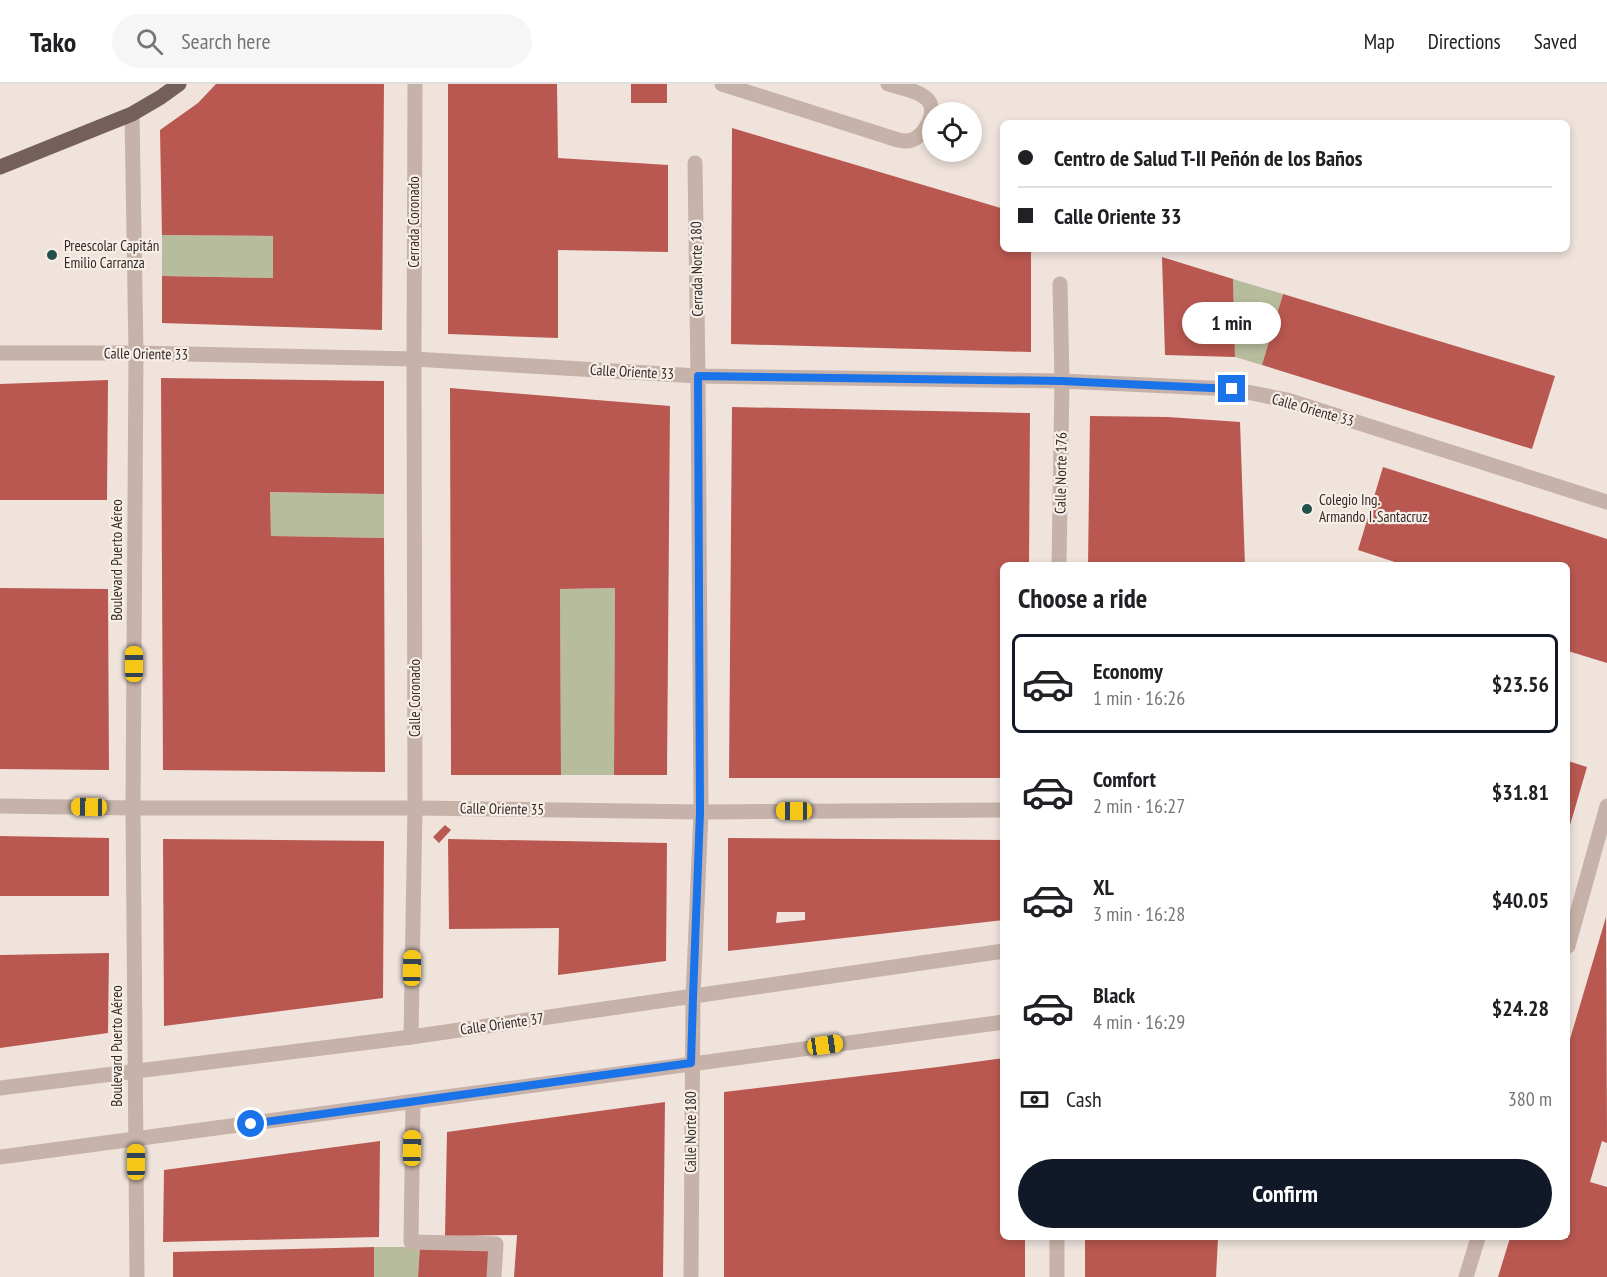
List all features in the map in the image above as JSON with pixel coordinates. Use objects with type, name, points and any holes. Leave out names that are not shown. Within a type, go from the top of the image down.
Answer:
[{"type":"main road","points":[[0,167],[132,114],[179,84]]},
{"type":"street","name":"Cerrada Coronado","points":[[414,359],[415,84]]},
{"type":"street","points":[[722,84],[898,140],[906,142],[914,140],[925,129],[932,115],[929,101],[916,93],[888,84]]},
{"type":"street","name":"Boulevard Puerto Aéreo","points":[[132,114],[136,353],[133,808],[137,1277]]},
{"type":"street","name":"Cerrada Norte 180","points":[[695,163],[698,376]]},
{"type":"street","name":"Calle Norte 176","points":[[1059,562],[1062,381],[1060,284]]},
{"type":"street","name":"Calle Oriente 33","points":[[0,353],[136,353],[414,359],[698,376],[1062,381],[1232,389],[1287,400],[1607,502]]},
{"type":"street","name":"Calle Coronado","points":[[411,1036],[415,808],[414,359]]},
{"type":"street","name":"Calle Norte 180","points":[[692,1277],[691,1063],[700,812],[698,376]]},
{"type":"street","name":"Calle Oriente 35","points":[[0,806],[700,812],[1000,810]]},
{"type":"street","points":[[1572,918],[1607,806]]},
{"type":"street","name":"Calle Oriente 37","points":[[0,1088],[411,1036],[1000,952]]},
{"type":"street","points":[[0,1157],[1000,1023]]},
{"type":"street","points":[[413,1102],[411,1242],[496,1244],[494,1277]]},
{"type":"street","points":[[1057,1240],[1057,1277]]},
{"type":"street","points":[[1466,1277],[1477,1240]]},
{"type":"green space","points":[[162,235],[273,236],[273,278],[162,276]]},
{"type":"green space","points":[[1233,279],[1283,294],[1262,365],[1235,357]]},
{"type":"green space","points":[[270,492],[384,494],[384,538],[271,536]]},
{"type":"green space","points":[[615,588],[614,775],[561,775],[560,589]]},
{"type":"green space","points":[[374,1247],[420,1247],[418,1277],[374,1277]]},
{"type":"building","points":[[216,84],[384,84],[382,330],[162,323],[162,276],[273,278],[273,236],[162,235],[160,130],[198,103]]},
{"type":"building","points":[[448,84],[557,84],[558,158],[668,165],[668,252],[558,250],[558,338],[448,334]]},
{"type":"building","points":[[631,84],[667,84],[667,103],[631,103]]},
{"type":"building","points":[[732,128],[1000,208],[1000,252],[1031,252],[1031,352],[731,344]]},
{"type":"building","points":[[1162,257],[1233,279],[1235,357],[1165,355]]},
{"type":"building","points":[[1283,294],[1555,376],[1532,449],[1262,365]]},
{"type":"building","points":[[161,378],[384,381],[384,494],[270,492],[271,536],[384,538],[385,772],[163,770]]},
{"type":"building","points":[[108,380],[107,500],[0,500],[0,384]]},
{"type":"building","points":[[450,388],[670,406],[667,775],[614,775],[615,588],[560,589],[561,775],[451,775]]},
{"type":"building","points":[[732,407],[1030,413],[1029,562],[1000,562],[1000,778],[729,778]]},
{"type":"building","points":[[1090,416],[1168,417],[1240,422],[1245,562],[1088,562]]},
{"type":"building","points":[[1383,467],[1607,539],[1607,663],[1570,652],[1570,562],[1395,562],[1358,550]]},
{"type":"building","points":[[0,588],[108,589],[109,770],[0,769]]},
{"type":"building","points":[[1570,762],[1587,767],[1570,825]]},
{"type":"building","points":[[445,825],[451,830],[439,843],[433,837]]},
{"type":"building","points":[[0,836],[109,838],[109,896],[0,896]]},
{"type":"building","points":[[728,838],[1000,840],[1000,920],[728,951]],"holes":[[[777,912],[805,912],[805,920],[776,923]]]},
{"type":"building","points":[[163,839],[384,841],[383,998],[164,1026]]},
{"type":"building","points":[[448,839],[667,843],[666,961],[558,975],[559,928],[449,929]]},
{"type":"building","points":[[1606,917],[1607,1143],[1602,1141],[1590,1182],[1607,1187],[1607,1277],[1498,1277],[1509,1240],[1570,1240],[1570,1039]]},
{"type":"building","points":[[109,953],[108,1033],[0,1048],[0,955]]},
{"type":"building","points":[[1000,1059],[1000,1240],[1025,1240],[1025,1277],[724,1277],[724,1092]]},
{"type":"building","points":[[665,1102],[663,1277],[514,1277],[517,1235],[445,1236],[447,1132]]},
{"type":"building","points":[[380,1141],[379,1237],[163,1242],[164,1170]]},
{"type":"building","points":[[1085,1240],[1218,1240],[1216,1277],[1085,1277]]},
{"type":"building","points":[[491,1246],[489,1277],[418,1277],[420,1247]]},
{"type":"building","points":[[374,1247],[374,1277],[173,1277],[173,1252]]},
{"type":"place","name":"Preescolar Capitán Emilio Carranza","points":[[52,255]]},
{"type":"place","name":"Colegio Ing. Armando I. Santacruz","points":[[1307,509]]},
{"type":"route","points":[[251,1124],[691,1063],[700,812],[698,376],[1062,381],[1232,389]]}]
